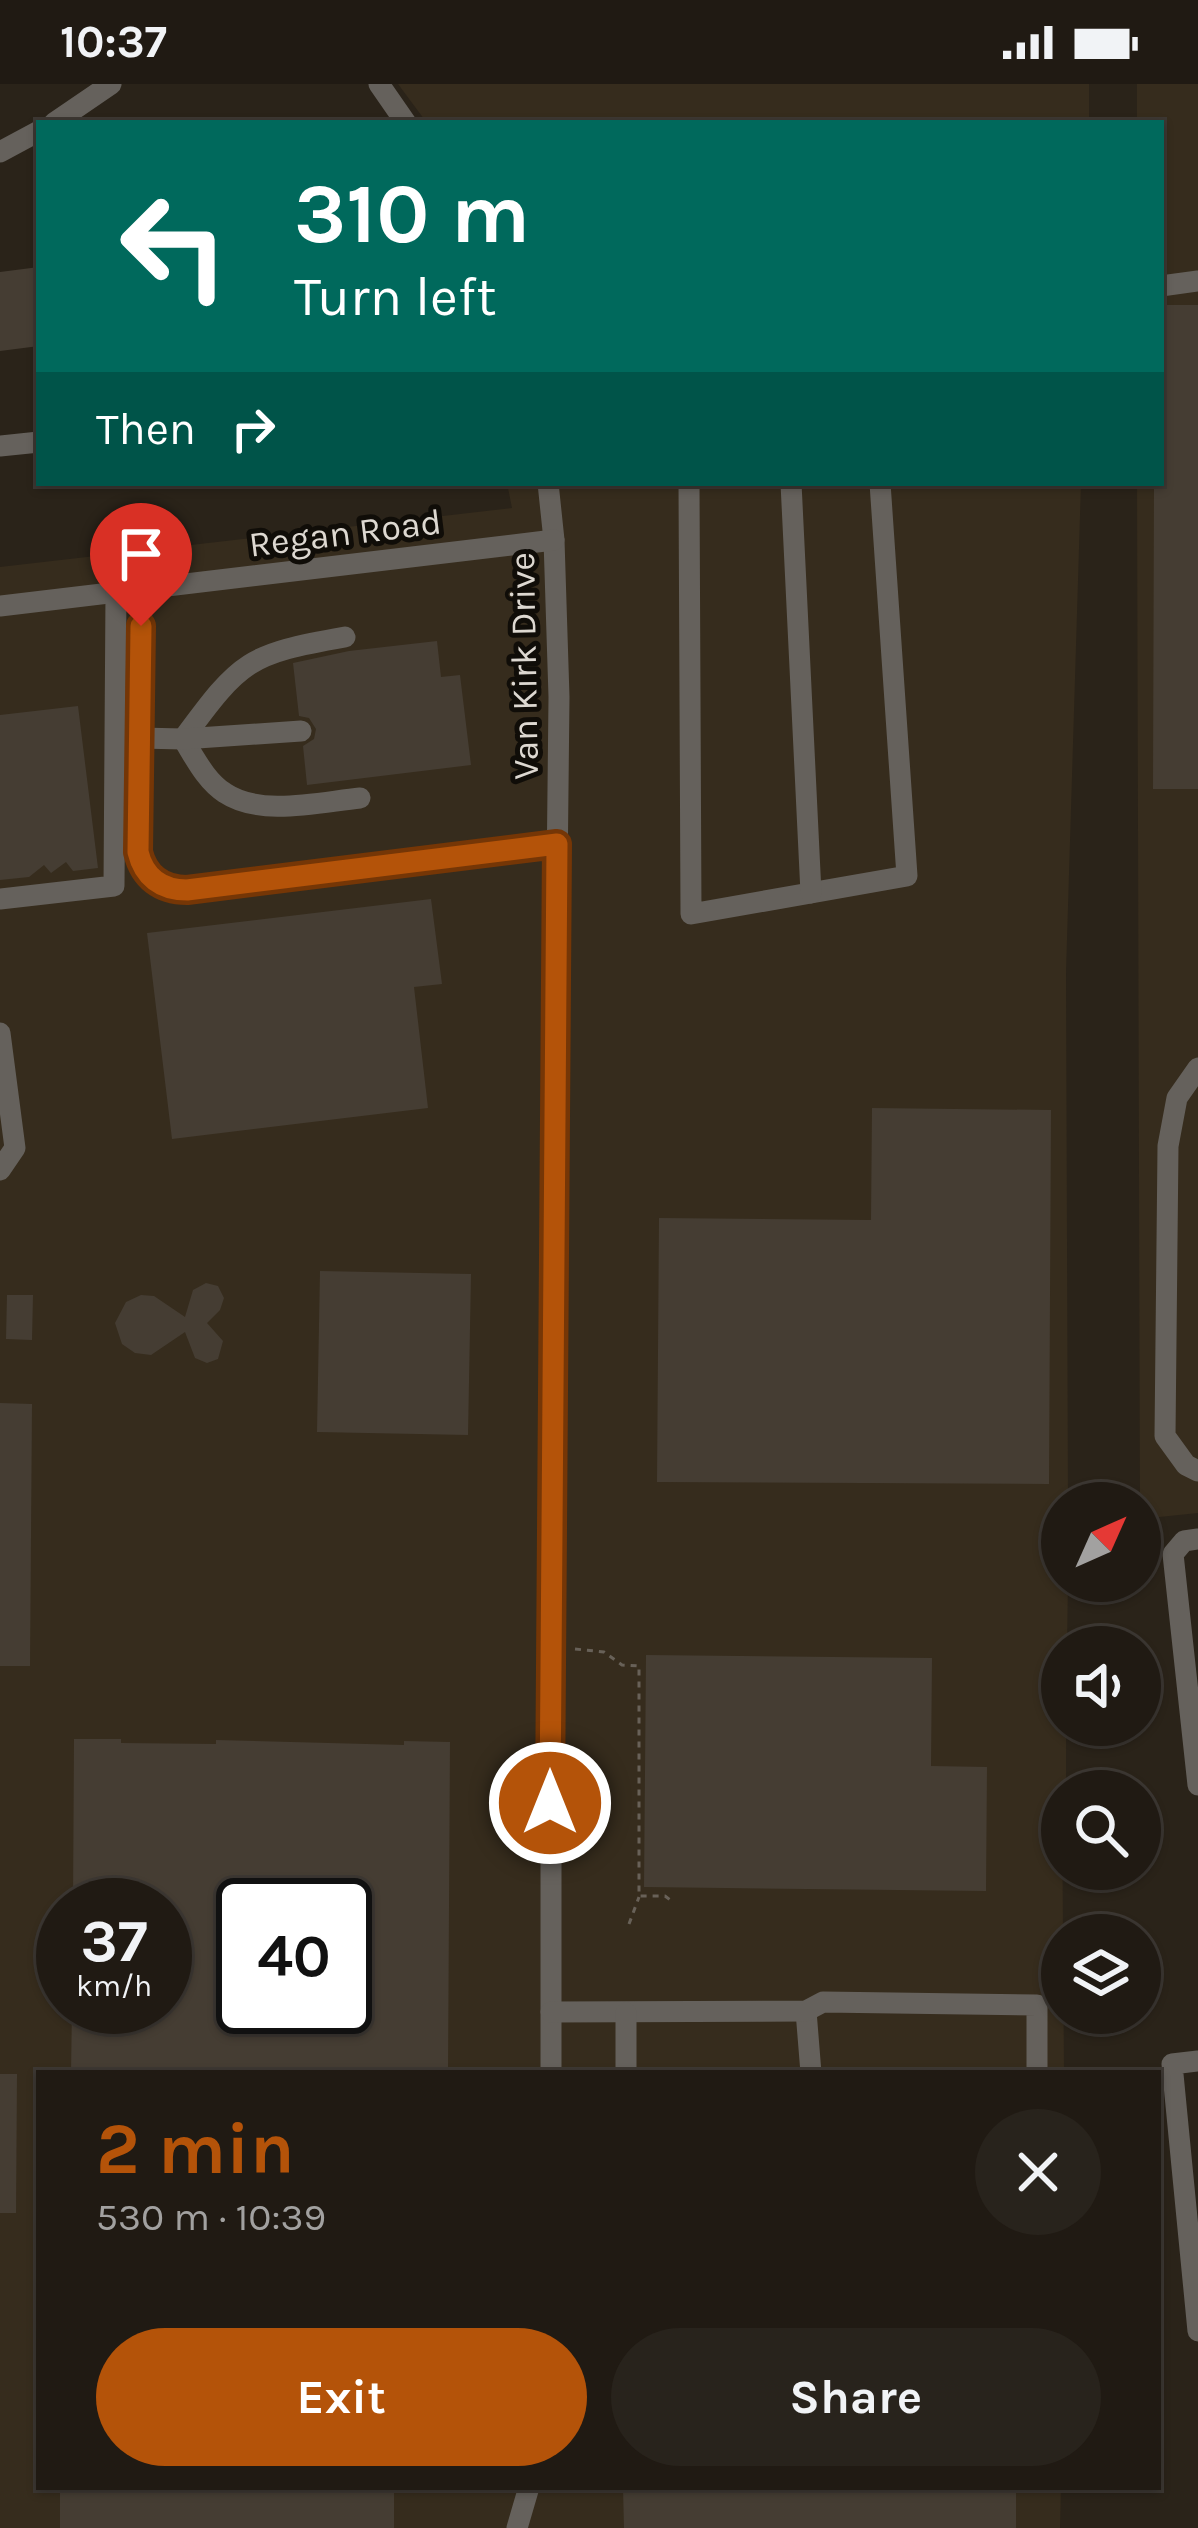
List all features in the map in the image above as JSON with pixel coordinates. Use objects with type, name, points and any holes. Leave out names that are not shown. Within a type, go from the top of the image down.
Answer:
[{"type":"street","points":[[65,120],[111,84]]},
{"type":"street","points":[[379,84],[404,120]]},
{"type":"street","points":[[0,152],[36,133]]},
{"type":"street","points":[[1164,286],[1198,281]]},
{"type":"street","points":[[0,446],[36,442]]},
{"type":"street","name":"Van Kirk Drive","points":[[548,486],[560,697],[550,2070]]},
{"type":"street","points":[[689,486],[692,914],[908,876],[880,486]]},
{"type":"street","points":[[790,486],[811,893]]},
{"type":"street","name":"Regan Road","points":[[0,606],[554,540]]},
{"type":"street","points":[[142,589],[138,852],[148,875],[172,890],[557,844]]},
{"type":"street","points":[[0,899],[114,886],[116,592]]},
{"type":"street","points":[[183,739],[223,686],[251,661],[290,647],[345,637]]},
{"type":"street","points":[[140,738],[301,731]]},
{"type":"street","points":[[183,739],[214,785],[236,799],[292,804],[360,798]]},
{"type":"street","points":[[0,1033],[15,1148],[0,1170]]},
{"type":"street","points":[[1198,1068],[1177,1098],[1168,1146],[1165,1436],[1186,1465],[1198,1471]]},
{"type":"street","points":[[1198,1539],[1184,1541],[1173,1554],[1198,1785]]},
{"type":"street","points":[[551,2012],[806,2011],[823,2002],[1037,2005],[1037,2070]]},
{"type":"street","points":[[806,2011],[811,2070]]},
{"type":"street","points":[[626,2013],[626,2070]]},
{"type":"street","points":[[1198,2061],[1172,2065],[1198,2331]]},
{"type":"street","points":[[518,2528],[528,2490]]},
{"type":"path","points":[[550,1647],[604,1652],[622,1665],[639,1666],[639,1896],[629,1924]]},
{"type":"path","points":[[639,1896],[665,1896],[673,1902]]},
{"type":"shaded area","points":[[398,84],[1089,84],[1089,120],[425,120]]},
{"type":"shaded area","points":[[1137,84],[1198,84],[1198,1513],[1161,1517],[1161,1482],[1140,1482],[1137,486],[1164,486],[1164,120],[1137,120]]},
{"type":"shaded area","points":[[508,486],[1081,486],[1066,972],[1068,1482],[1041,1482],[1041,1602],[1068,1602],[1067,1626],[1041,1626],[1041,1746],[1066,1746],[1066,1770],[1041,1770],[1041,1890],[1063,1890],[1063,1914],[1041,1914],[1041,2034],[1064,2034],[1064,2070],[36,2070],[36,2490],[1061,2490],[1060,2528],[0,2528],[0,567],[512,508]]},
{"type":"building","points":[[36,267],[36,346],[0,351],[0,272]]},
{"type":"building","points":[[1164,305],[1198,305],[1198,789],[1153,789],[1154,486],[1164,486]]},
{"type":"building","points":[[437,641],[441,677],[460,675],[471,765],[307,785],[303,746],[314,739],[316,729],[309,718],[299,716],[293,663]]},
{"type":"building","points":[[78,706],[98,868],[73,871],[66,862],[51,873],[44,865],[29,877],[0,880],[0,715]]},
{"type":"building","points":[[431,899],[442,984],[414,987],[428,1108],[172,1139],[147,933]]},
{"type":"building","points":[[872,1108],[1051,1110],[1049,1482],[657,1482],[659,1218],[871,1220]]},
{"type":"building","points":[[320,1271],[471,1274],[468,1435],[317,1432]]},
{"type":"building","points":[[206,1283],[218,1286],[224,1298],[207,1323],[223,1341],[218,1359],[207,1363],[195,1358],[185,1332],[151,1355],[135,1353],[122,1344],[115,1323],[126,1302],[141,1295],[154,1296],[185,1317],[193,1290]]},
{"type":"building","points":[[7,1295],[33,1295],[32,1340],[6,1339]]},
{"type":"building","points":[[0,1403],[32,1404],[30,1666],[0,1666]]},
{"type":"building","points":[[646,1655],[932,1658],[931,1766],[987,1767],[986,1891],[644,1887]]},
{"type":"building","points":[[74,1739],[216,1744],[216,1740],[450,1742],[448,2070],[71,2070],[72,2034],[192,2034],[192,1878],[73,1878]]},
{"type":"building","points":[[0,2074],[17,2074],[16,2213],[0,2213]]},
{"type":"building","points":[[60,2490],[394,2490],[394,2528],[60,2528]]},
{"type":"building","points":[[623,2490],[1016,2490],[1016,2528],[624,2528]]},
{"type":"route","points":[[141,626],[138,852],[140,864],[160,885],[187,890],[557,844],[550,1803]]}]
